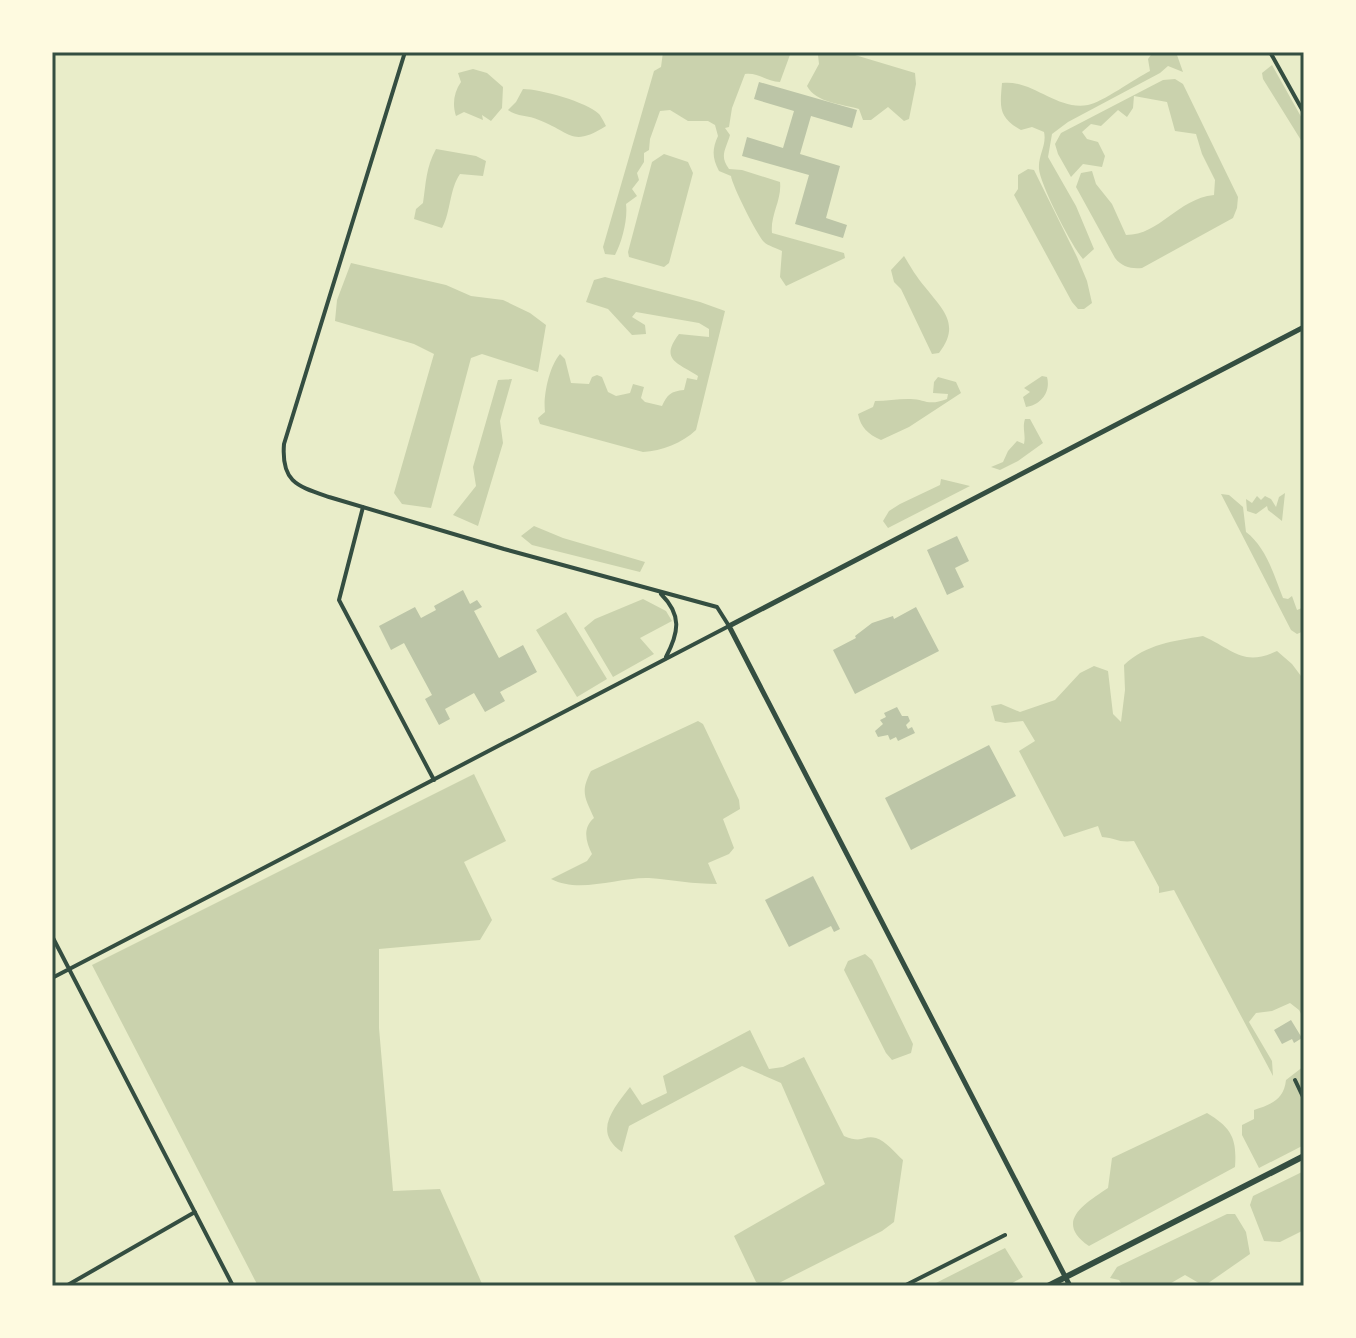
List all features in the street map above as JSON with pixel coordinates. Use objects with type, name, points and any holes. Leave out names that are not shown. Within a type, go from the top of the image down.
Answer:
[{"type":"main road","points":[[1048,1286],[1304,1156]]},
{"type":"street","points":[[405,52],[284,444],[283,464],[292,480],[305,489],[329,497],[717,607],[1070,1286]]},
{"type":"street","points":[[1270,52],[1304,113]]},
{"type":"street","points":[[52,978],[1304,327]]},
{"type":"street","points":[[363,507],[339,600],[434,780]]},
{"type":"street","points":[[659,592],[669,602],[678,621],[678,631],[664,660]]},
{"type":"street","points":[[52,936],[233,1286]]},
{"type":"street","points":[[1295,1080],[1304,1099]]},
{"type":"street","points":[[66,1286],[195,1212]]},
{"type":"street","points":[[904,1286],[1005,1235]]},
{"type":"green space","points":[[663,52],[791,52],[780,82],[745,74],[732,108],[729,127],[725,128],[730,135],[724,160],[729,169],[780,182],[772,233],[844,253],[845,258],[786,286],[780,277],[782,251],[764,242],[745,210],[731,176],[719,171],[714,154],[718,136],[715,125],[708,121],[688,121],[670,110],[660,111],[649,150],[644,153],[644,162],[637,173],[639,180],[632,189],[637,196],[626,204],[618,250],[615,255],[605,254],[603,247],[654,71],[661,67]]},
{"type":"green space","points":[[808,52],[845,52],[915,73],[916,84],[909,119],[904,121],[888,107],[871,120],[863,120],[859,109],[817,96],[807,86],[819,64],[818,55]]},
{"type":"green space","points":[[1153,52],[1177,55],[1183,72],[1168,66],[1052,134],[1048,157],[1076,206],[1094,249],[1083,259],[1057,215],[1041,177],[1039,164],[1044,132],[1032,127],[1021,130],[1008,121],[1001,105],[1002,83],[1024,86],[1066,104],[1088,105],[1150,71],[1148,59]]},
{"type":"green space","points":[[1272,65],[1304,122],[1304,145],[1263,79],[1262,73]]},
{"type":"green space","points":[[473,69],[487,73],[503,87],[502,108],[491,121],[482,115],[483,120],[464,112],[456,116],[454,98],[461,82],[458,73]]},
{"type":"green space","points":[[1175,79],[1183,84],[1238,197],[1237,208],[1233,218],[1142,268],[1130,268],[1115,258],[1076,187],[1081,173],[1092,171],[1096,184],[1112,204],[1126,235],[1138,233],[1189,203],[1214,195],[1215,180],[1196,134],[1175,131],[1167,102],[1134,96],[1133,108],[1127,117],[1118,110],[1101,126],[1091,124],[1082,132],[1087,139],[1098,142],[1105,156],[1102,167],[1083,164],[1071,177],[1055,144],[1061,133],[1163,80]]},
{"type":"green space","points":[[523,89],[551,94],[593,109],[606,126],[585,136],[571,136],[535,118],[508,110]]},
{"type":"green space","points":[[436,149],[476,156],[486,161],[483,176],[460,174],[442,228],[414,219],[416,209],[423,203],[428,169]]},
{"type":"green space","points":[[664,154],[688,162],[693,173],[669,263],[664,267],[629,257],[628,252],[652,162]]},
{"type":"green space","points":[[1028,169],[1034,170],[1087,281],[1092,303],[1084,309],[1078,309],[1072,302],[1014,195],[1018,189],[1018,175]]},
{"type":"green space","points":[[904,256],[947,318],[949,334],[939,353],[932,354],[901,289],[894,282],[891,270]]},
{"type":"green space","points":[[351,263],[446,285],[471,296],[503,300],[546,325],[538,372],[482,354],[471,358],[431,508],[402,504],[394,493],[434,354],[414,344],[335,321],[337,300]]},
{"type":"green space","points":[[605,277],[725,311],[696,430],[671,446],[643,452],[540,424],[538,418],[545,412],[550,374],[560,354],[565,359],[571,383],[589,384],[592,377],[597,375],[602,377],[608,392],[616,396],[630,393],[633,384],[644,387],[641,398],[645,402],[662,406],[670,394],[684,390],[687,378],[697,380],[698,376],[674,360],[671,350],[679,334],[709,337],[709,329],[699,323],[636,312],[632,317],[645,325],[646,334],[632,335],[608,309],[586,302],[594,280]]},
{"type":"green space","points":[[1042,376],[1047,377],[1048,383],[1044,397],[1026,407],[1023,397],[1030,392],[1024,388]]},
{"type":"green space","points":[[938,377],[956,382],[961,393],[909,427],[881,440],[863,427],[858,414],[873,407],[875,401],[913,399],[935,402],[947,399],[948,394],[933,393]]},
{"type":"green space","points":[[512,379],[500,421],[503,443],[478,526],[453,515],[476,486],[473,467],[498,380]]},
{"type":"green space","points":[[1025,419],[1030,419],[1043,443],[1000,470],[991,467],[1003,462],[1017,441],[1024,444]]},
{"type":"green space","points":[[941,479],[970,486],[888,528],[883,521],[889,511],[940,485]]},
{"type":"green space","points":[[1285,493],[1282,521],[1267,506],[1256,514],[1247,511],[1246,499],[1252,503],[1257,496],[1261,500],[1265,496],[1276,507],[1279,497]]},
{"type":"green space","points":[[1221,494],[1229,495],[1243,507],[1246,532],[1264,553],[1283,598],[1292,596],[1297,610],[1302,608],[1303,578],[1304,631],[1297,634],[1291,630]]},
{"type":"green space","points":[[534,526],[563,538],[645,562],[640,572],[532,545],[521,536]]},
{"type":"green space","points":[[643,599],[666,611],[672,621],[640,638],[654,654],[613,677],[584,628],[595,619]]},
{"type":"green space","points":[[566,612],[607,679],[577,697],[536,630]]},
{"type":"green space","points":[[1203,636],[1247,657],[1265,656],[1277,651],[1304,680],[1304,1019],[1290,1003],[1272,1011],[1256,1013],[1249,1022],[1272,1061],[1273,1076],[1174,890],[1159,893],[1159,887],[1134,841],[1102,837],[1098,826],[1064,837],[1019,751],[1035,741],[1023,721],[995,721],[991,706],[1001,704],[1020,712],[1055,700],[1080,673],[1094,666],[1108,671],[1113,714],[1121,722],[1124,665],[1151,648]]},
{"type":"green space","points":[[698,721],[703,724],[739,800],[740,809],[723,819],[734,848],[729,854],[708,863],[717,884],[637,878],[574,885],[551,879],[587,861],[592,854],[586,835],[594,818],[585,790],[591,771]]},
{"type":"green space","points":[[474,774],[506,841],[464,862],[492,920],[480,940],[379,949],[379,1028],[393,1191],[440,1189],[483,1286],[258,1286],[92,965]]},
{"type":"green space","points":[[865,954],[872,960],[913,1044],[911,1053],[892,1060],[844,970],[848,961]]},
{"type":"green space","points":[[750,1030],[769,1069],[783,1067],[804,1057],[844,1136],[876,1138],[903,1160],[894,1222],[773,1286],[756,1282],[734,1236],[825,1184],[781,1083],[742,1066],[629,1126],[622,1152],[608,1136],[607,1128],[613,1112],[630,1087],[642,1105],[667,1093],[663,1076]]},
{"type":"green space","points":[[1304,1066],[1304,1145],[1259,1168],[1242,1135],[1242,1125],[1254,1119],[1254,1110],[1279,1097],[1286,1080]]},
{"type":"green space","points":[[1207,1113],[1231,1135],[1235,1167],[1089,1246],[1079,1237],[1073,1221],[1082,1207],[1108,1188],[1112,1158]]},
{"type":"green space","points":[[1304,1171],[1304,1230],[1280,1242],[1264,1241],[1250,1205],[1253,1196]]},
{"type":"green space","points":[[1227,1214],[1235,1214],[1246,1232],[1250,1254],[1204,1286],[1185,1275],[1166,1286],[1123,1286],[1119,1280],[1110,1278],[1117,1267]]},
{"type":"green space","points":[[1005,1248],[1023,1277],[1007,1286],[930,1286]]},
{"type":"building","points":[[759,82],[857,110],[852,128],[811,116],[800,154],[840,166],[826,218],[847,225],[843,238],[795,224],[809,175],[742,156],[747,137],[783,148],[794,111],[754,99]]},
{"type":"building","points":[[957,536],[969,561],[955,568],[964,587],[947,595],[927,550]]},
{"type":"building","points":[[463,590],[470,604],[477,600],[482,607],[474,611],[499,658],[523,645],[537,672],[500,692],[505,701],[485,712],[474,693],[445,709],[450,719],[439,725],[425,699],[432,695],[404,643],[391,650],[379,626],[415,607],[421,618],[436,610],[434,606]]},
{"type":"building","points":[[916,607],[939,651],[855,694],[833,650],[856,638],[872,623],[893,616],[894,619]]},
{"type":"building","points":[[897,707],[902,716],[908,716],[910,721],[906,725],[908,729],[912,727],[915,733],[898,741],[896,737],[890,740],[888,735],[878,737],[875,731],[883,724],[880,720],[886,717],[884,713]]},
{"type":"building","points":[[989,745],[1016,796],[911,850],[885,798]]},
{"type":"building","points":[[813,876],[840,929],[834,932],[831,926],[789,947],[765,900]]},
{"type":"building","points":[[1291,1020],[1302,1038],[1294,1043],[1292,1039],[1282,1044],[1274,1030]]}]
